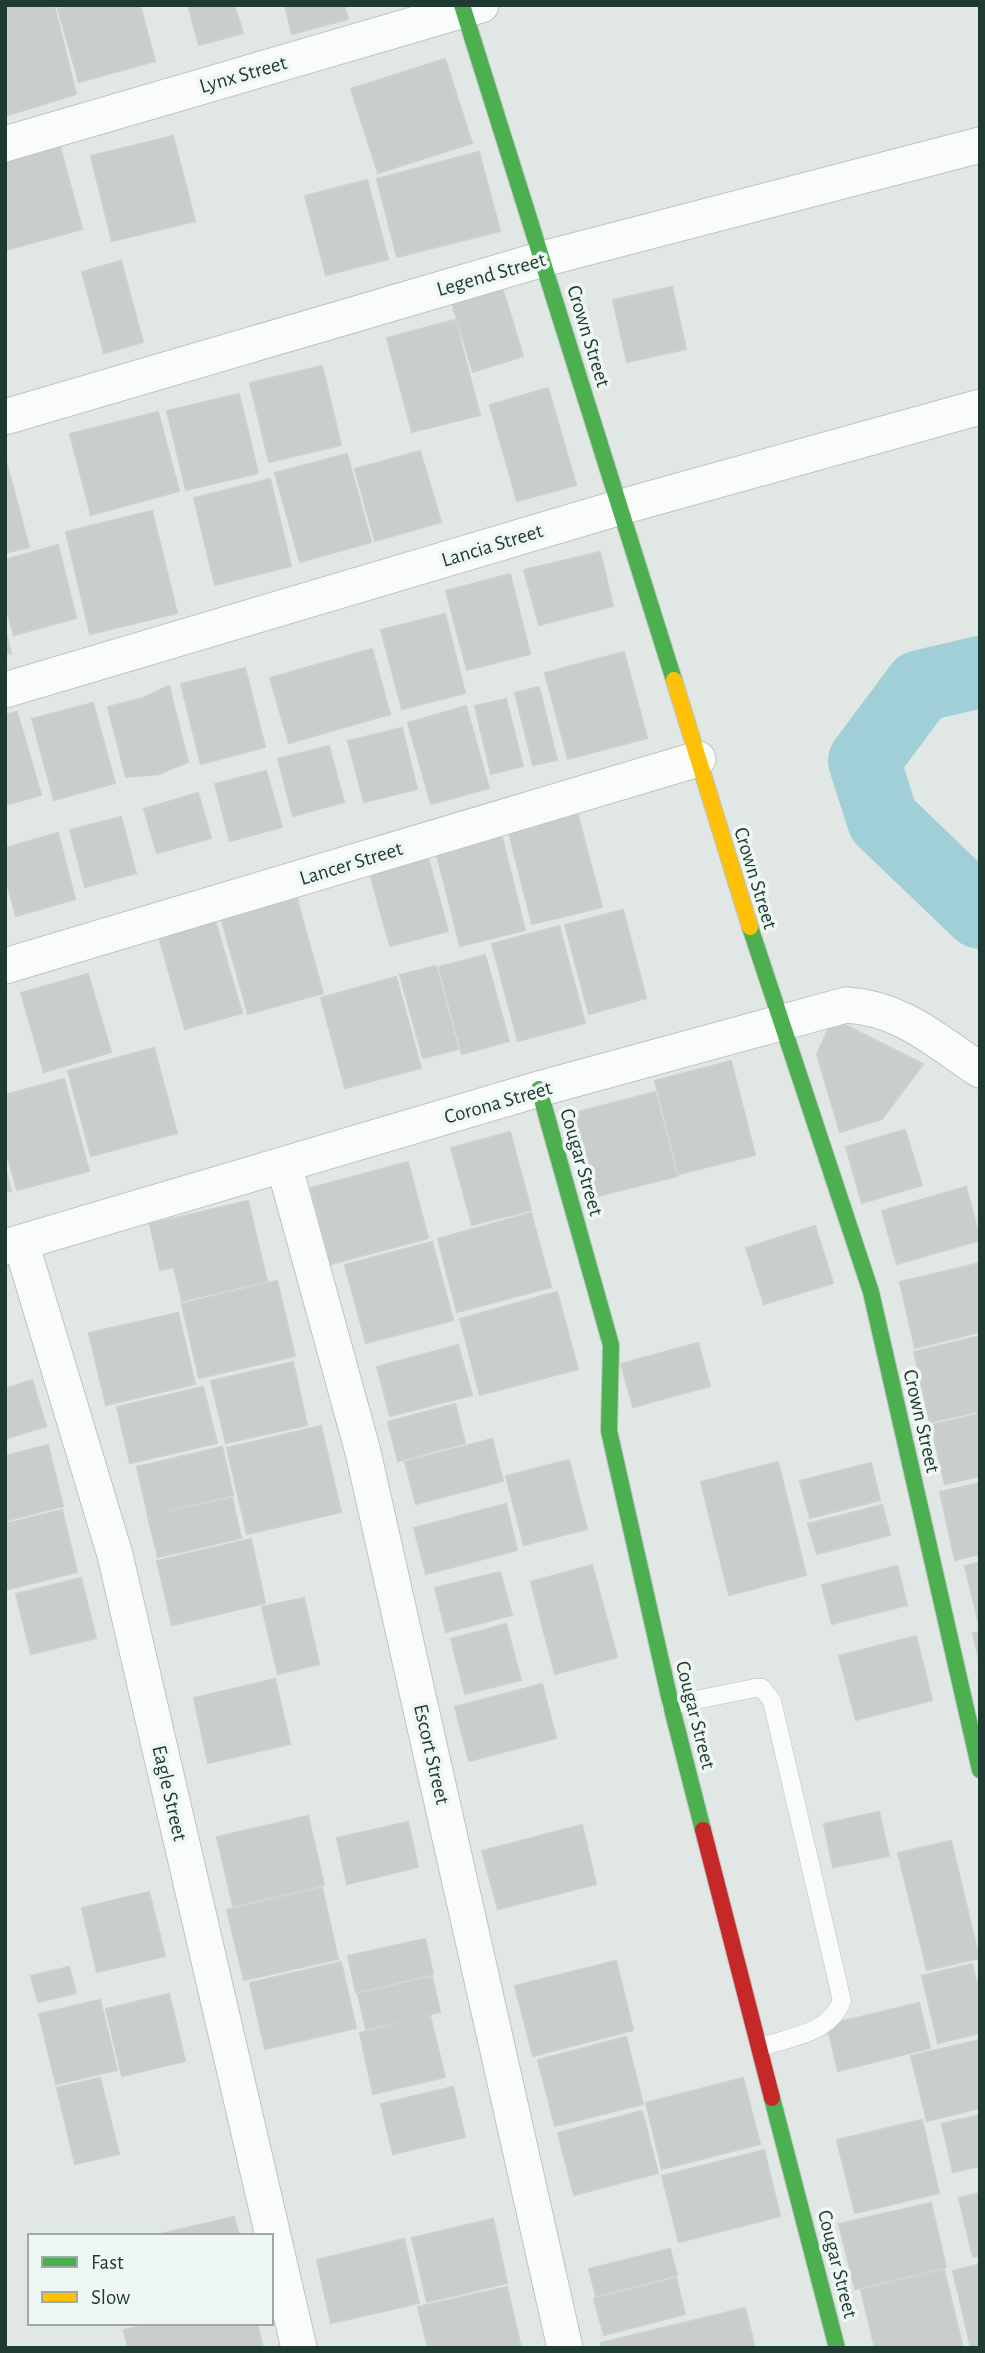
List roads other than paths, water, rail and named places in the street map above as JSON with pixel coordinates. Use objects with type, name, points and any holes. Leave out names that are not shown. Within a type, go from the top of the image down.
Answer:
[{"type":"street","name":"Lynx Street","points":[[5,144],[469,7]]},
{"type":"street","name":"Crown Street","points":[[469,7],[543,259],[779,1022],[871,1292],[980,1770]]},
{"type":"street","name":"Legend Street","points":[[5,417],[543,259],[980,145]]},
{"type":"street","name":"Lancia Street","points":[[5,690],[621,507],[980,407]]},
{"type":"street","name":"Lancer Street","points":[[5,966],[698,759]]},
{"type":"street","name":"Corona Street","points":[[13,1245],[539,1089],[846,1005],[870,1006],[894,1013],[980,1070]]},
{"type":"street","name":"Cougar Street","points":[[539,1089],[611,1345],[609,1431],[671,1705],[837,2348]]},
{"type":"street","name":"Escort Street","points":[[284,1165],[363,1451],[565,2348]]},
{"type":"street","name":"Eagle Street","points":[[13,1245],[115,1555],[273,2234]]},
{"type":"street","name":"Eagle Street","points":[[273,2236],[299,2348]]},
{"type":"lane","points":[[671,1705],[755,1688],[762,1688],[772,1701],[842,2001],[836,2016],[821,2027],[761,2046]]},
{"type":"waterway","points":[[980,672],[920,686],[864,761],[883,820],[980,913]]}]
